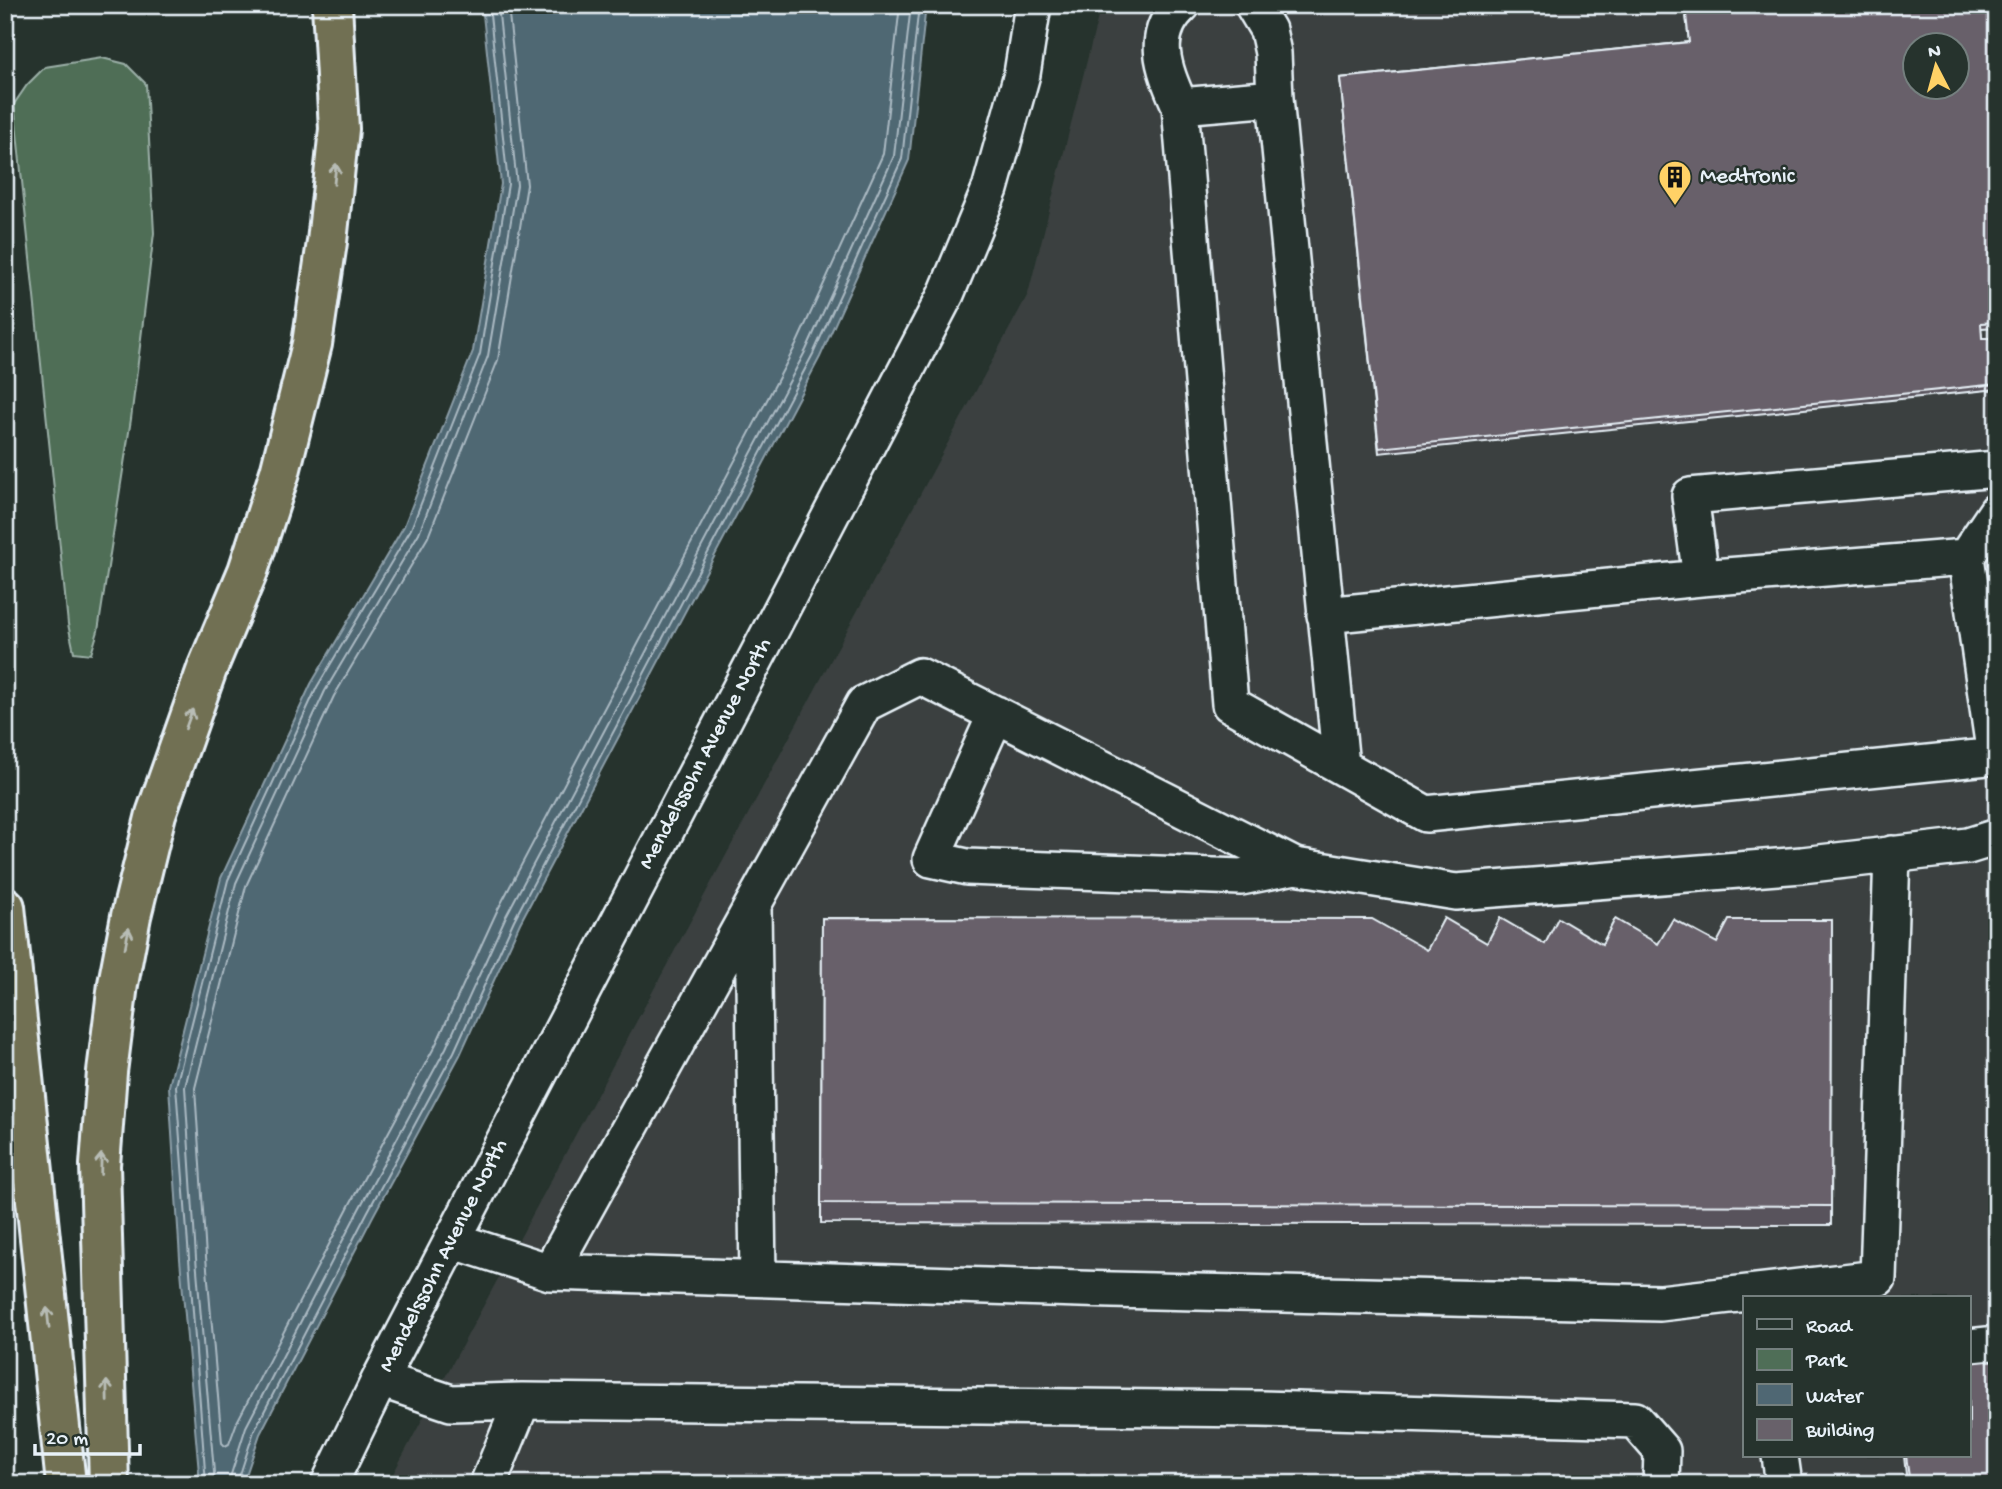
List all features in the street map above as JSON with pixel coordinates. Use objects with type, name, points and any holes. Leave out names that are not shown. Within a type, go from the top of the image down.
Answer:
[{"type":"highway","points":[[109,1484],[100,1165],[107,1072],[118,984],[131,916],[156,814],[206,669],[247,571],[280,472],[312,344],[339,129],[332,5]]},
{"type":"highway","points":[[5,907],[66,1484]]},
{"type":"street","name":"Mendelssohn Avenue North","points":[[330,1484],[380,1379],[946,294],[990,189],[1022,74],[1033,5]]},
{"type":"street","points":[[1182,5],[1174,13],[1160,40],[1167,74],[1180,106],[1230,704],[1426,814],[1996,756],[1966,558],[1997,511]]},
{"type":"street","points":[[1253,5],[1268,30],[1273,53],[1275,98],[1325,615],[1342,766]]},
{"type":"street","points":[[1180,106],[1275,98]]},
{"type":"street","points":[[1701,578],[1690,496],[1997,469]]},
{"type":"street","points":[[1325,615],[1701,578],[1966,558]]},
{"type":"street","points":[[550,1272],[864,704],[919,676],[1295,866],[1456,892],[1802,865],[1968,846],[1997,837]]},
{"type":"street","points":[[996,714],[931,859],[967,867],[1241,877],[1295,866]]},
{"type":"street","points":[[452,1240],[550,1272],[1112,1290],[1660,1303],[1878,1278],[1892,854]]},
{"type":"street","points":[[753,906],[758,1278]]},
{"type":"street","points":[[1970,1347],[1997,1344]]},
{"type":"street","points":[[380,1379],[451,1403],[522,1401],[1260,1409],[1635,1420],[1661,1451],[1661,1484]]},
{"type":"street","points":[[488,1484],[522,1401]]},
{"type":"street","points":[[1780,1458],[1784,1484]]},
{"type":"shaded area","points":[[1101,5],[1997,5],[1997,1484],[391,1484],[394,1472],[1028,294]]},
{"type":"green space","points":[[102,58],[126,64],[146,84],[154,233],[131,419],[98,631],[91,654],[74,652],[68,624],[14,104],[27,85],[45,67]]},
{"type":"water","points":[[482,5],[926,5],[909,160],[820,357],[520,923],[460,1055],[260,1434],[243,1484],[200,1484],[180,1259],[169,1086],[221,878],[311,684],[404,526],[473,351],[501,184]]},
{"type":"building","name":"Medtronic","points":[[1685,5],[1997,5],[1997,322],[1981,323],[1982,338],[1994,338],[1997,384],[1379,448],[1340,78],[1689,42]]},
{"type":"building","points":[[822,918],[1372,919],[1427,950],[1444,918],[1487,943],[1500,918],[1545,944],[1558,918],[1602,944],[1615,919],[1658,944],[1673,919],[1717,943],[1729,920],[1832,920],[1831,1206],[821,1203]]},
{"type":"building","points":[[1997,1360],[1997,1484],[1910,1484],[1906,1458],[1970,1458],[1970,1363]]},
{"type":"place","name":"Medtronic","points":[[1675,207]]}]
